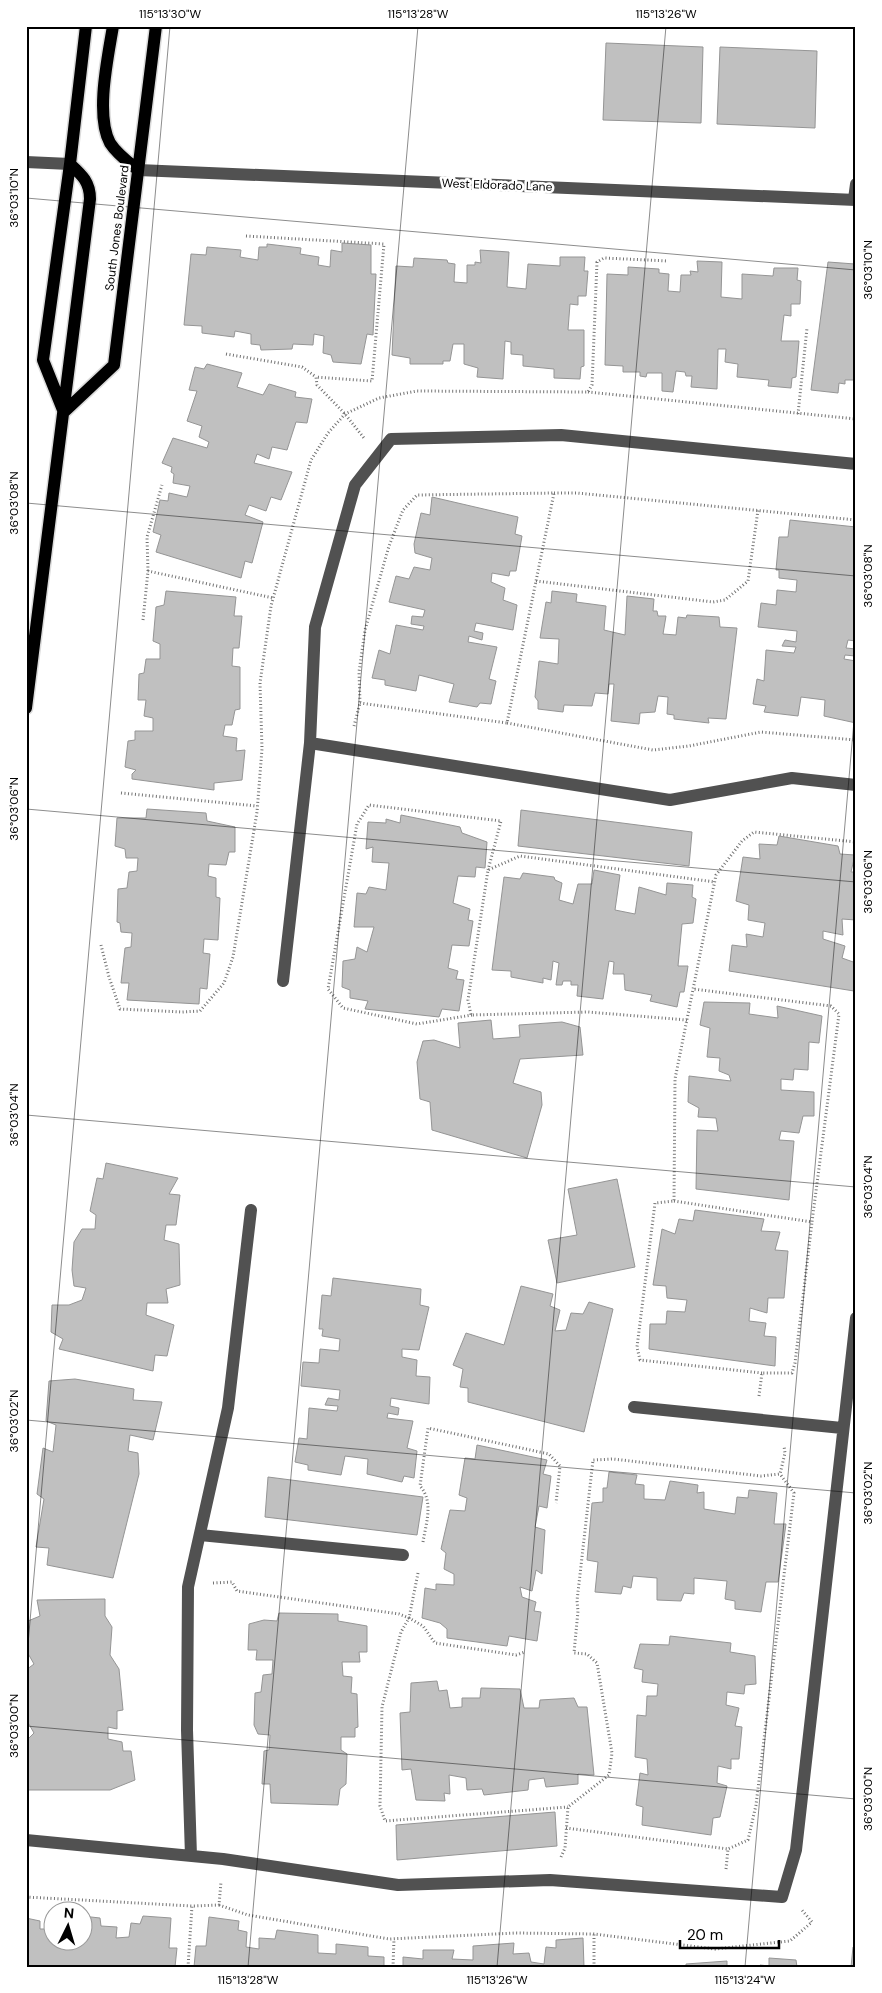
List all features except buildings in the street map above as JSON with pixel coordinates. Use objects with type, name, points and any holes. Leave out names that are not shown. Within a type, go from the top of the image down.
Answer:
[{"type":"main road","points":[[64,412],[43,360],[70,164],[86,26]]},
{"type":"main road","points":[[113,26],[105,80],[105,128],[110,143],[122,158],[138,170]]},
{"type":"main road","name":"South Jones Boulevard","points":[[64,412],[114,365],[156,26]]},
{"type":"main road","points":[[26,708],[90,199],[90,188],[84,178],[70,164]]},
{"type":"street","points":[[26,162],[70,164]]},
{"type":"street","name":"West Eldorado Lane","points":[[138,170],[855,200]]},
{"type":"street","points":[[855,200],[856,184]]},
{"type":"street","points":[[283,981],[310,743],[315,627],[355,485],[391,439],[561,435],[856,464]]},
{"type":"street","points":[[310,743],[670,800],[792,778],[856,786]]},
{"type":"street","points":[[191,1856],[187,1730],[189,1584],[228,1408],[251,1210]]},
{"type":"street","points":[[26,1840],[223,1859],[398,1885],[550,1880],[782,1897],[796,1850],[842,1428],[856,1318]]},
{"type":"street","points":[[634,1407],[842,1428]]},
{"type":"street","points":[[200,1535],[403,1554]]},
{"type":"path","points":[[226,354],[302,367],[316,377],[372,381],[384,244],[246,236]]},
{"type":"path","points":[[588,392],[592,384],[597,262],[604,258],[668,261]]},
{"type":"path","points":[[798,414],[807,328]]},
{"type":"path","points":[[316,377],[317,385],[345,414],[379,456]]},
{"type":"path","points":[[101,945],[109,977],[120,1008],[182,1012],[200,1011],[224,983],[233,957],[258,806],[262,749],[260,684],[273,598],[310,460],[328,433],[345,414],[378,398],[417,391],[588,392],[856,419]]},
{"type":"path","points":[[143,620],[148,571],[147,536],[162,484]]},
{"type":"path","points":[[348,748],[360,703],[359,672],[365,630],[389,546],[403,510],[416,495],[577,493],[856,520]]},
{"type":"path","points":[[506,723],[554,494]]},
{"type":"path","points":[[536,581],[713,602],[725,600],[748,581],[758,510]]},
{"type":"path","points":[[148,571],[273,598]]},
{"type":"path","points":[[360,703],[506,723],[652,750],[689,746],[761,732],[856,740]]},
{"type":"path","points":[[121,794],[258,806]]},
{"type":"path","points":[[473,1015],[471,1014],[468,1000],[488,870],[501,821],[369,805],[357,824],[328,989],[343,1008],[417,1024],[473,1015],[588,1012],[687,1020]]},
{"type":"path","points":[[674,1201],[675,1079],[716,875],[742,841],[754,832],[856,842]]},
{"type":"path","points":[[488,870],[520,856],[715,882]]},
{"type":"path","points":[[693,989],[831,1006],[839,1014],[795,1363],[792,1373],[762,1374],[640,1360],[637,1347],[655,1203],[674,1201],[812,1222]]},
{"type":"path","points":[[566,1828],[728,1849],[748,1840],[756,1805],[794,1493],[780,1474],[785,1452],[783,1438],[763,1421],[757,1408],[762,1374]]},
{"type":"path","points":[[423,1546],[429,1503],[427,1493],[420,1486],[428,1428],[549,1454],[560,1466],[556,1504]]},
{"type":"path","points":[[418,1572],[409,1618],[401,1632],[382,1707],[380,1806],[385,1822],[568,1807],[609,1775],[612,1753],[597,1663],[587,1654],[574,1653],[578,1592],[593,1460],[613,1459],[761,1476],[780,1474]]},
{"type":"path","points":[[189,1584],[232,1582],[237,1591],[399,1614],[423,1626],[435,1643],[516,1655],[525,1652]]},
{"type":"path","points":[[550,1880],[564,1848],[568,1807]]},
{"type":"path","points":[[724,1893],[728,1849]]},
{"type":"path","points":[[220,1905],[223,1859]]},
{"type":"path","points":[[26,1897],[192,1906],[220,1905],[248,1915],[394,1939],[516,1932],[594,1934],[715,1949],[790,1940],[812,1922],[784,1890]]},
{"type":"path","points":[[188,1967],[192,1906]]},
{"type":"path","points":[[594,1934],[594,1967]]},
{"type":"path","points":[[393,1967],[394,1939]]}]
